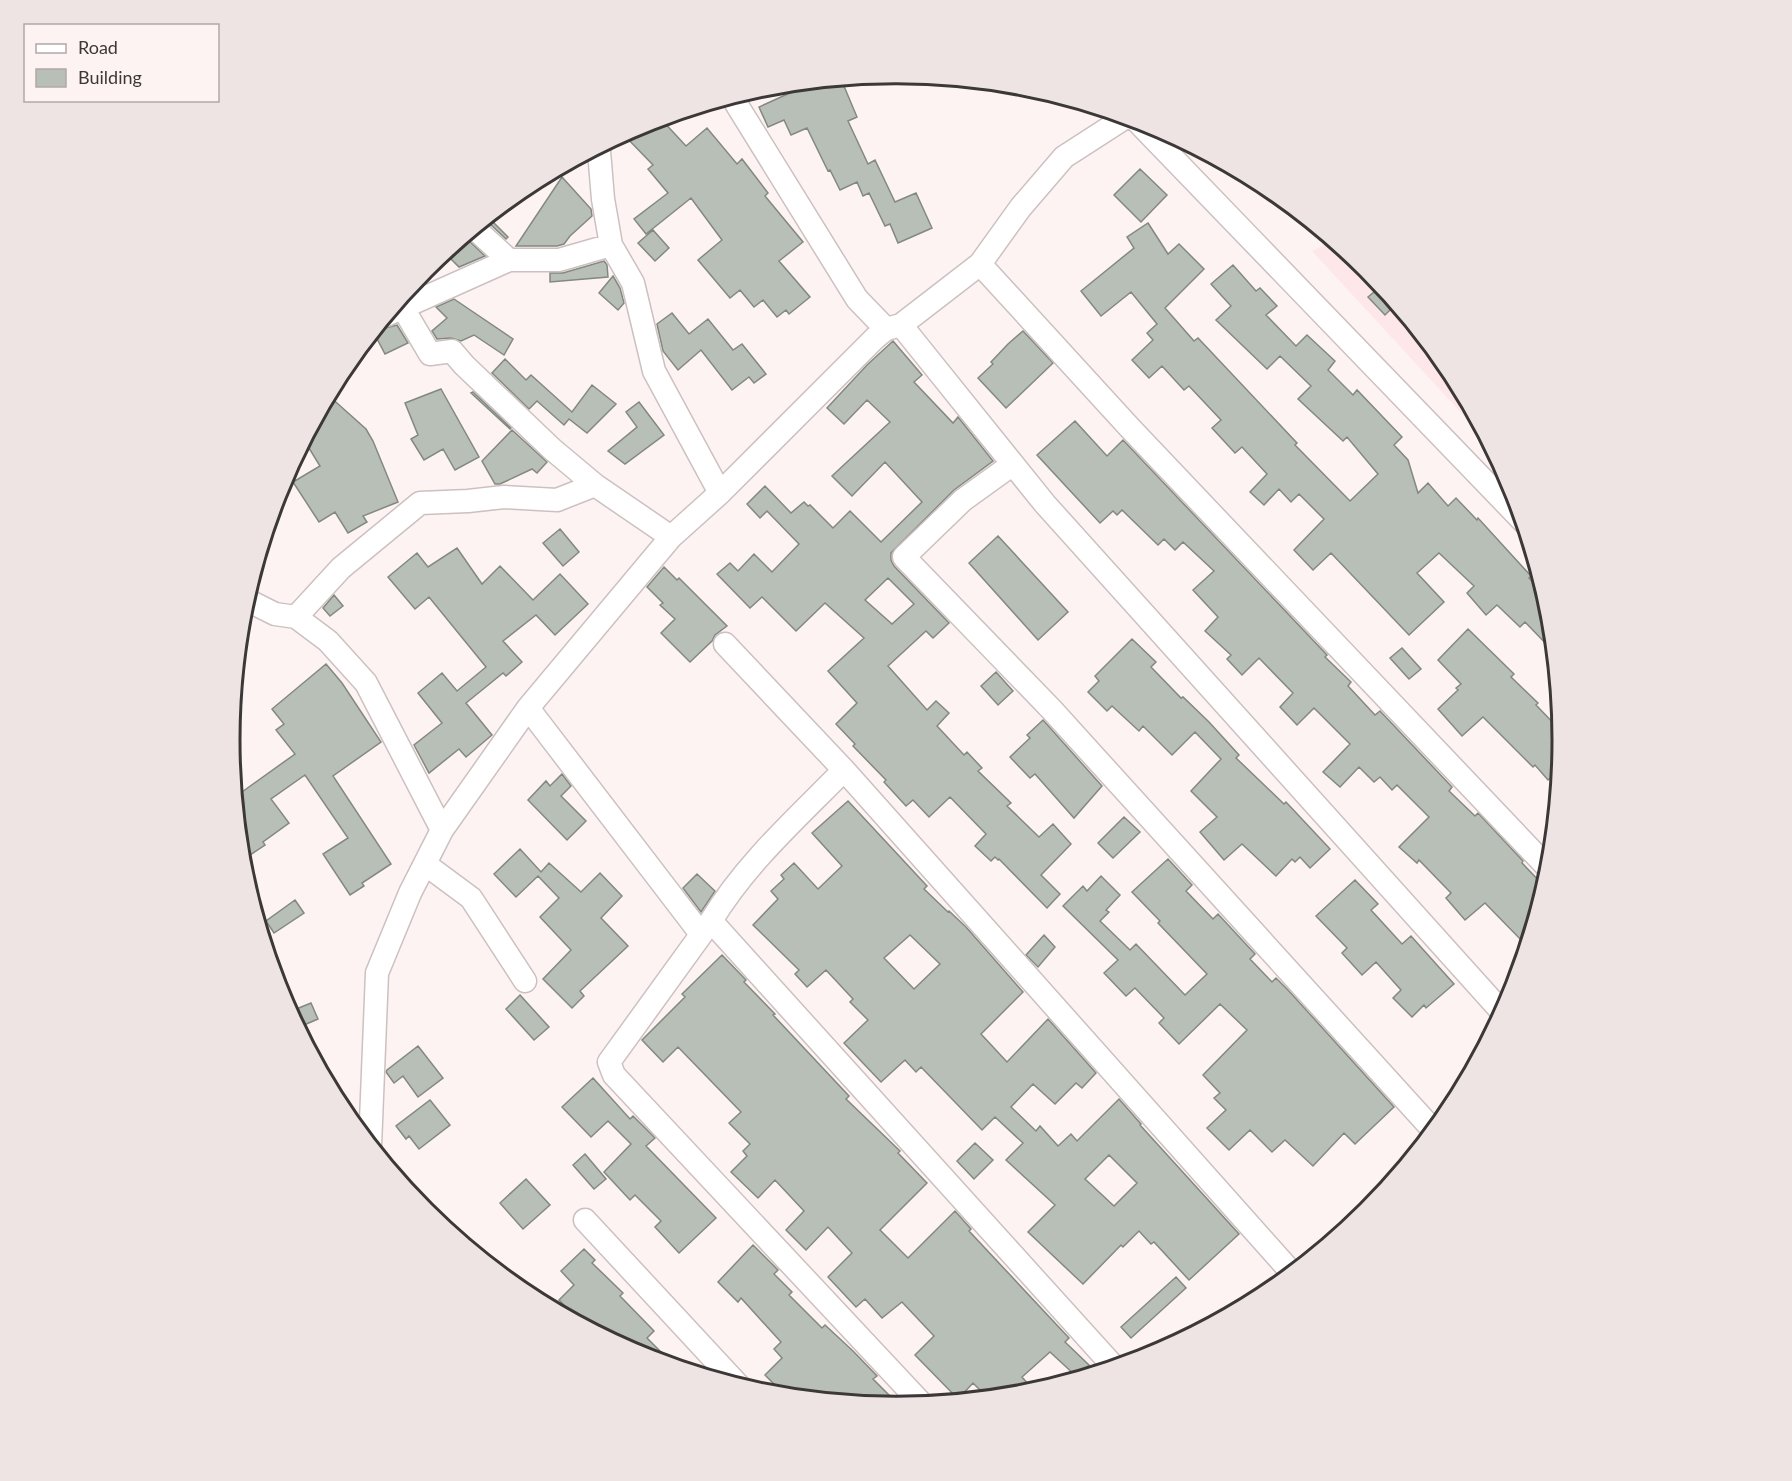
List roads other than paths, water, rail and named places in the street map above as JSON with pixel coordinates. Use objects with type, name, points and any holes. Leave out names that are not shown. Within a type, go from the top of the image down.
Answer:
[{"type":"street","points":[[736,104],[857,298],[894,327],[1045,504],[1497,1006]]},
{"type":"street","points":[[364,1125],[377,973],[410,893],[442,830],[528,708],[671,537],[894,327],[980,264],[1021,207],[1064,157],[1117,123]]},
{"type":"street","points":[[1150,135],[1510,507]]},
{"type":"street","points":[[599,155],[603,199],[611,245],[633,283],[654,371],[720,493]]},
{"type":"street","points":[[480,233],[509,260]]},
{"type":"street","points":[[409,300],[509,260],[559,260],[611,245]]},
{"type":"street","points":[[980,264],[1131,428],[1541,861]]},
{"type":"street","points":[[406,304],[430,354],[452,351],[552,449],[595,485],[671,537]]},
{"type":"street","points":[[1013,464],[963,500],[904,557],[1052,710],[1428,1124]]},
{"type":"street","points":[[296,617],[341,568],[420,503],[504,497],[557,500],[595,485]]},
{"type":"street","points":[[254,604],[275,614],[296,617],[328,641],[366,683],[442,830]]},
{"type":"street","points":[[725,644],[844,770],[1287,1267]]},
{"type":"street","points":[[528,708],[706,928],[1109,1361]]},
{"type":"street","points":[[844,770],[759,857],[725,898],[706,928],[609,1062],[614,1075],[915,1397]]},
{"type":"street","points":[[425,864],[471,898],[525,981]]},
{"type":"street","points":[[585,1220],[730,1376]]}]
